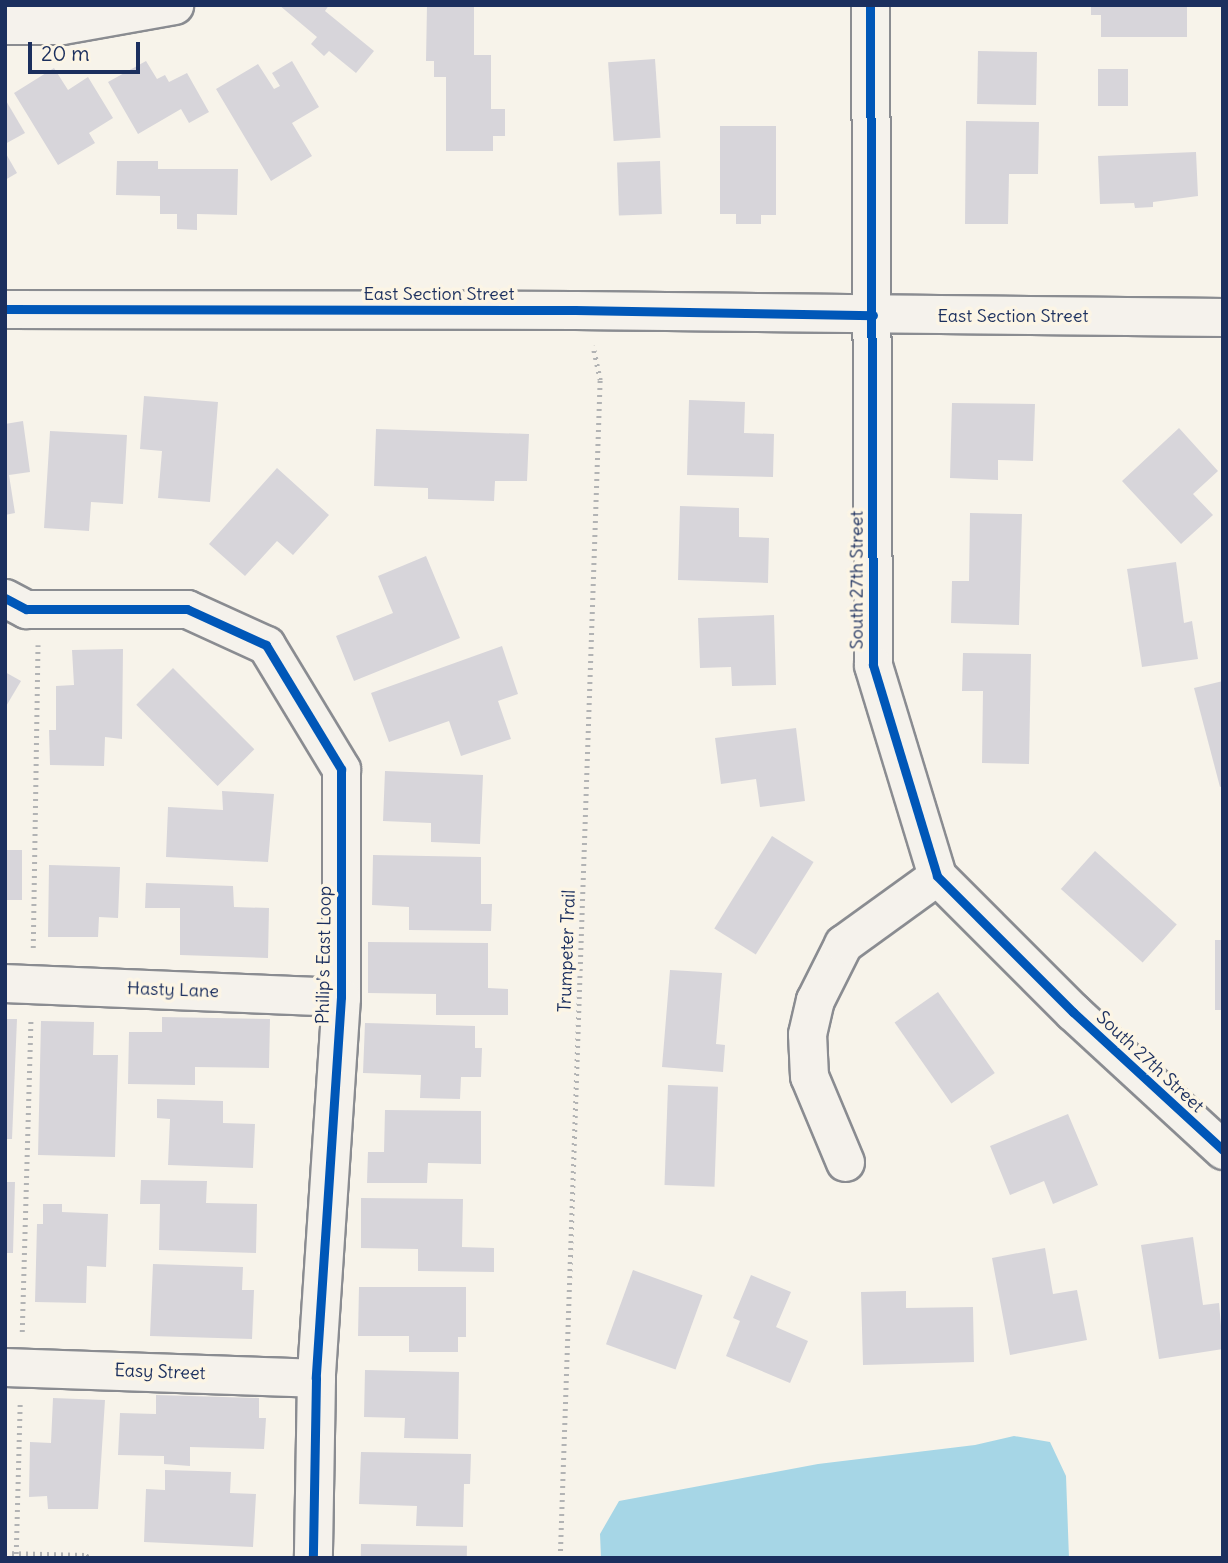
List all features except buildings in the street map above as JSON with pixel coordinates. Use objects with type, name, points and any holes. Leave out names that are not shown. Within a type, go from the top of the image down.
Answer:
[{"type":"street","points":[[5,25],[62,25],[174,5]]},
{"type":"street","name":"South 27th Street","points":[[870,5],[873,665],[937,876],[1073,1012],[1223,1150]]},
{"type":"street","name":"East Section Street","points":[[5,309],[575,310],[1223,317]]},
{"type":"street","name":"Philip's East Loop","points":[[22,603],[187,609],[266,645],[341,769],[341,997],[316,1378],[313,1558]]},
{"type":"street","points":[[845,1162],[809,1076],[807,1034],[815,1000],[843,944],[937,876]]},
{"type":"street","name":"Hasty Lane","points":[[19,984],[341,997]]},
{"type":"street","name":"Easy Street","points":[[13,1367],[316,1378]]},
{"type":"path","points":[[16,1554],[13,1367],[22,603]]},
{"type":"path","points":[[5,1553],[86,1555],[89,1558]]},
{"type":"water","points":[[1014,1436],[1050,1442],[1066,1476],[1069,1558],[601,1558],[600,1534],[619,1501],[818,1464],[975,1445]]},
{"type":"cycle path","points":[[870,5],[873,665],[937,876],[1073,1012],[1223,1150]]},
{"type":"cycle path","points":[[5,309],[575,310],[873,315]]},
{"type":"cycle path","points":[[5,598],[26,609],[187,609],[266,645],[341,769],[341,997],[316,1378],[313,1558]]}]
